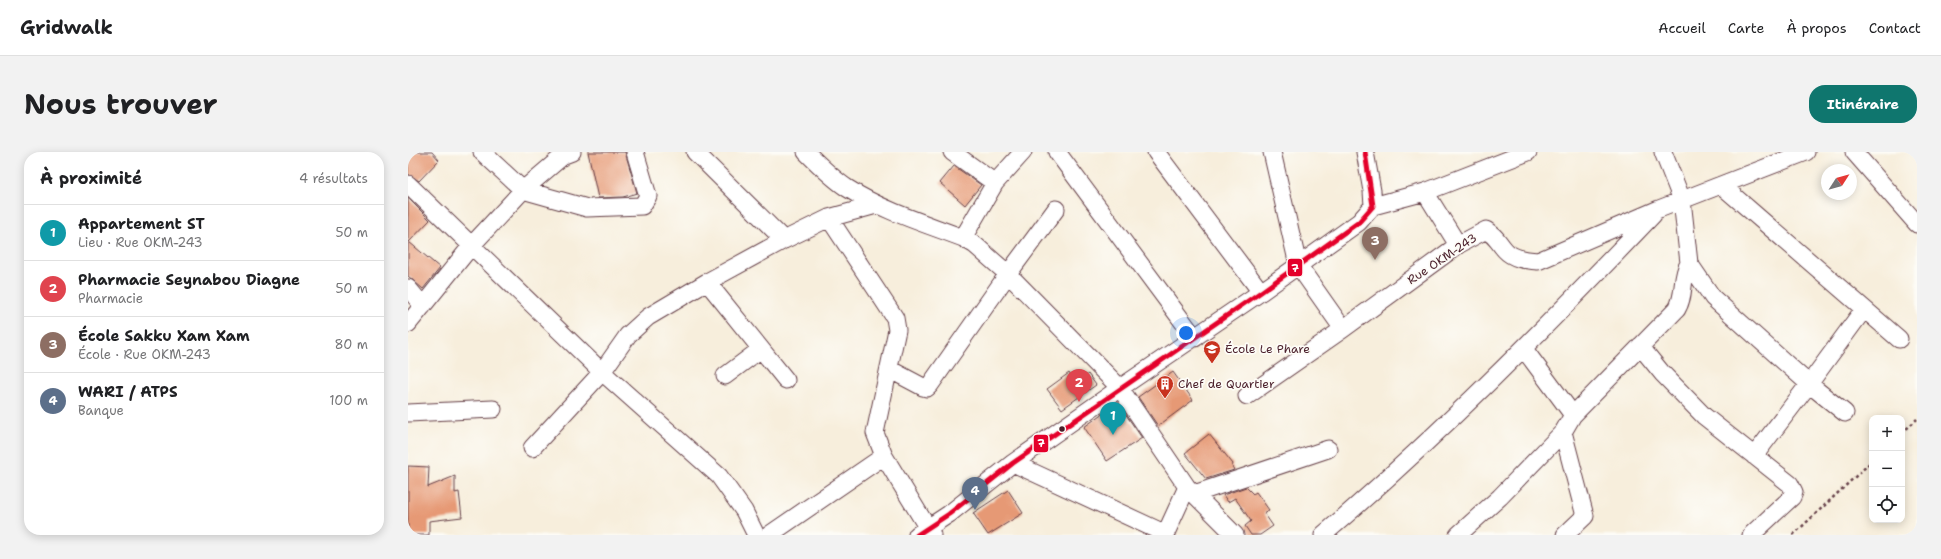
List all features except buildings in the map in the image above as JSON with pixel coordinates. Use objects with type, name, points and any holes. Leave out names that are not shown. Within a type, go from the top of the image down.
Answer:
[{"type":"street","points":[[482,152],[523,190],[588,208],[642,206],[646,202],[648,196],[635,152]]},
{"type":"street","points":[[695,152],[784,240]]},
{"type":"street","points":[[806,152],[832,177],[876,205],[963,238],[975,245],[1008,274],[1120,388],[1191,490],[1235,535]]},
{"type":"street","points":[[952,152],[995,183]]},
{"type":"street","points":[[963,238],[995,183],[1024,152]]},
{"type":"street","points":[[1057,152],[1195,338]]},
{"type":"street","points":[[1156,152],[1261,292]]},
{"type":"street","points":[[1272,152],[1298,265],[1343,329]]},
{"type":"street","points":[[1366,152],[1373,206]]},
{"type":"street","points":[[829,218],[895,318],[897,330],[876,433],[884,456],[926,533],[1013,463],[1261,292],[1359,222],[1373,206],[1425,192],[1528,152]]},
{"type":"street","points":[[1663,152],[1682,200],[1689,263],[1713,298],[1809,384],[1845,413]]},
{"type":"street","name":"Rue OKM-243","points":[[1246,396],[1343,329],[1458,245],[1486,230],[1497,237],[1506,251],[1520,260],[1538,261],[1659,209],[1806,152]]},
{"type":"street","points":[[1854,152],[1917,224]]},
{"type":"street","points":[[408,324],[472,245],[523,190],[566,153]]},
{"type":"street","points":[[408,184],[602,372],[719,476],[744,511],[756,535]]},
{"type":"street","points":[[1720,185],[1899,339]]},
{"type":"street","points":[[1425,192],[1458,245]]},
{"type":"street","points":[[532,448],[602,372],[628,335],[648,317],[707,282],[784,240],[829,218],[876,205]]},
{"type":"street","points":[[889,369],[927,388],[1056,209]]},
{"type":"street","points":[[1323,535],[1378,488],[1524,349],[1659,209]]},
{"type":"street","points":[[1458,535],[1500,496],[1563,432],[1573,415],[1677,309],[1682,300],[1684,273],[1689,263]]},
{"type":"street","points":[[707,282],[786,380]]},
{"type":"street","points":[[408,288],[423,306]]},
{"type":"street","points":[[1754,456],[1864,309]]},
{"type":"street","points":[[1640,346],[1662,373],[1704,416],[1790,484],[1794,492],[1792,497],[1751,535]]},
{"type":"street","points":[[725,376],[761,349]]},
{"type":"street","points":[[1524,349],[1573,415]]},
{"type":"street","points":[[408,413],[493,409]]},
{"type":"street","points":[[1563,432],[1585,516],[1565,535]]},
{"type":"street","points":[[1013,463],[1166,534],[1191,490],[1328,448]]},
{"type":"street","points":[[769,535],[884,456]]},
{"type":"path","points":[[1905,430],[1917,419]]},
{"type":"path","points":[[1793,535],[1869,464]]},
{"type":"transit line","name":"7","points":[[917,535],[949,514],[1013,463],[1261,292],[1359,222],[1373,206],[1365,152]]},
{"type":"place","name":"École Sakku Xam Xam","points":[[1375,260]]},
{"type":"place","name":"École Le Phare","points":[[1212,364]]},
{"type":"place","name":"Chef de Quartier","points":[[1165,399]]},
{"type":"place","name":"Pharmacie Seynabou Diagne","points":[[1079,402]]},
{"type":"place","name":"Appartement ST","points":[[1113,435]]},
{"type":"place","name":"WARI / ATPS","points":[[975,510]]}]
